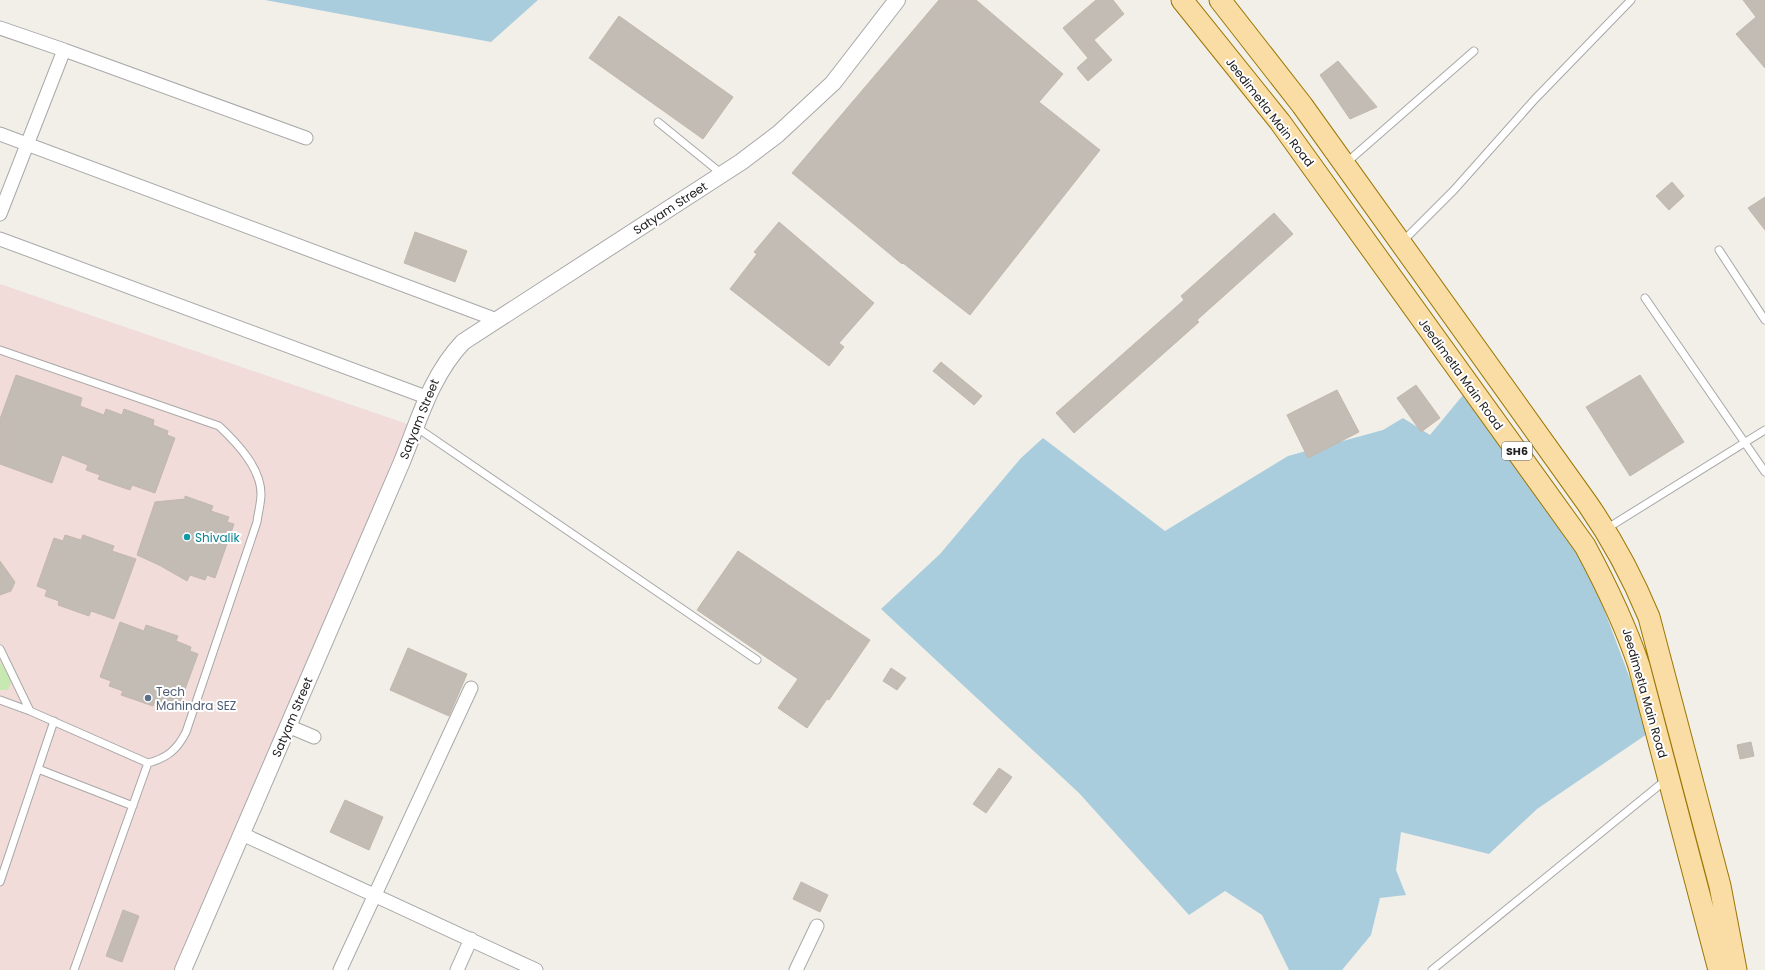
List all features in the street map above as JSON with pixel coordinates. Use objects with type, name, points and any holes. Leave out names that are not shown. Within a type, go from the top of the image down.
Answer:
[{"type":"main road","name":"Jeedimetla Main Road","points":[[1182,0],[1280,122],[1585,546],[1609,591],[1626,628],[1639,666],[1669,777],[1720,936],[1736,970]]},
{"type":"main road","name":"Jeedimetla Main Road","points":[[1220,0],[1297,99],[1606,529],[1633,578],[1649,617],[1720,886],[1718,970]]},
{"type":"street","name":"Satyam Street","points":[[182,970],[242,834],[416,427],[426,397],[449,357],[463,342],[722,174],[778,134],[833,83],[897,0]]},
{"type":"street","points":[[0,28],[306,138]]},
{"type":"street","points":[[0,214],[64,50]]},
{"type":"street","points":[[0,134],[497,320]]},
{"type":"street","points":[[0,239],[426,397]]},
{"type":"street","points":[[340,970],[471,688]]},
{"type":"street","points":[[288,726],[314,737]]},
{"type":"street","points":[[242,834],[536,970]]},
{"type":"street","points":[[796,970],[817,926]]},
{"type":"street","points":[[458,970],[470,939]]},
{"type":"lane","points":[[1401,243],[1454,190],[1535,99],[1631,0]]},
{"type":"lane","points":[[1344,164],[1474,51]]},
{"type":"lane","points":[[658,122],[722,174]]},
{"type":"lane","points":[[1719,250],[1765,320]]},
{"type":"lane","points":[[1645,298],[1746,442],[1765,472]]},
{"type":"lane","points":[[0,350],[220,426],[238,444],[254,467],[261,493],[257,522],[186,732],[182,740],[173,751],[163,759],[148,763],[54,721],[0,700]]},
{"type":"lane","points":[[416,427],[506,490],[757,660]]},
{"type":"lane","points":[[1606,529],[1765,430]]},
{"type":"lane","points":[[0,649],[30,711]]},
{"type":"lane","points":[[0,882],[54,721]]},
{"type":"lane","points":[[74,970],[148,763]]},
{"type":"lane","points":[[38,769],[133,806]]},
{"type":"lane","points":[[1432,970],[1669,777]]},
{"type":"shaded area","name":"Tech Mahindra SEZ","points":[[0,284],[416,427],[177,970],[0,970]]},
{"type":"green space","points":[[0,662],[12,680],[8,690],[0,690]]},
{"type":"water","points":[[265,0],[538,0],[491,42]]},
{"type":"water","points":[[1463,395],[1584,556],[1650,732],[1537,809],[1489,854],[1401,832],[1396,870],[1406,895],[1380,898],[1371,935],[1342,970],[1289,970],[1262,915],[1225,891],[1189,915],[1079,793],[881,609],[940,554],[1021,458],[1043,438],[1165,531],[1288,456],[1383,430],[1403,418],[1430,435]]},
{"type":"building","points":[[939,0],[976,0],[1063,74],[1039,102],[1100,150],[970,315],[903,263],[902,264],[792,173]]},
{"type":"building","points":[[1096,0],[1113,0],[1124,14],[1094,40],[1112,60],[1088,81],[1077,68],[1088,58],[1063,28]]},
{"type":"building","points":[[1743,0],[1765,0],[1765,68],[1736,34],[1756,17]]},
{"type":"building","points":[[619,16],[733,97],[703,139],[589,58]]},
{"type":"building","points":[[1338,61],[1377,107],[1350,119],[1320,75]]},
{"type":"building","points":[[1672,182],[1684,196],[1669,210],[1656,196]]},
{"type":"building","points":[[1765,197],[1765,230],[1748,208]]},
{"type":"building","points":[[1274,213],[1293,234],[1197,320],[1199,322],[1074,433],[1056,413],[1184,300],[1181,296]]},
{"type":"building","points":[[779,222],[874,303],[839,343],[844,347],[829,366],[730,289],[757,254],[754,252]]},
{"type":"building","points":[[415,232],[467,251],[455,282],[404,263]]},
{"type":"building","points":[[941,362],[982,396],[974,405],[933,371]]},
{"type":"building","points":[[16,375],[82,398],[80,406],[104,415],[106,409],[122,415],[124,409],[154,420],[153,425],[168,431],[167,435],[175,438],[155,493],[132,485],[130,490],[98,479],[100,475],[86,470],[88,465],[62,455],[52,483],[0,464],[0,419]]},
{"type":"building","points":[[1640,375],[1684,442],[1630,476],[1586,407]]},
{"type":"building","points":[[1416,385],[1440,418],[1421,432],[1397,398]]},
{"type":"building","points":[[1337,390],[1359,432],[1308,458],[1287,415]]},
{"type":"building","name":"Shivalik","points":[[185,496],[213,506],[211,511],[229,517],[227,522],[234,524],[215,578],[207,575],[205,580],[190,575],[187,581],[159,565],[137,555],[155,502],[185,499]]},
{"type":"building","points":[[65,535],[81,540],[83,535],[114,546],[112,551],[136,559],[114,619],[91,611],[89,616],[58,605],[59,601],[45,596],[47,590],[37,586],[54,538],[63,541]]},
{"type":"building","points":[[738,551],[870,640],[829,700],[827,699],[807,728],[778,708],[798,679],[697,610]]},
{"type":"building","points":[[0,561],[15,582],[11,591],[0,595]]},
{"type":"building","points":[[120,622],[144,631],[146,625],[178,636],[176,641],[191,647],[190,651],[198,654],[180,703],[172,701],[170,706],[155,701],[153,706],[121,695],[123,691],[109,686],[111,681],[100,677]]},
{"type":"building","points":[[408,648],[467,674],[449,716],[390,690]]},
{"type":"building","points":[[891,668],[906,678],[897,690],[883,681]]},
{"type":"building","points":[[1751,742],[1754,756],[1740,759],[1737,745]]},
{"type":"building","points":[[999,768],[1012,777],[986,813],[973,804]]},
{"type":"building","points":[[345,800],[383,817],[369,850],[330,832]]},
{"type":"building","points":[[801,882],[828,895],[820,912],[793,899]]},
{"type":"building","points":[[123,910],[139,916],[122,962],[106,956]]},
{"type":"place","name":"Shivalik","points":[[187,537]]},
{"type":"place","name":"Tech Mahindra SEZ","points":[[148,698]]}]
